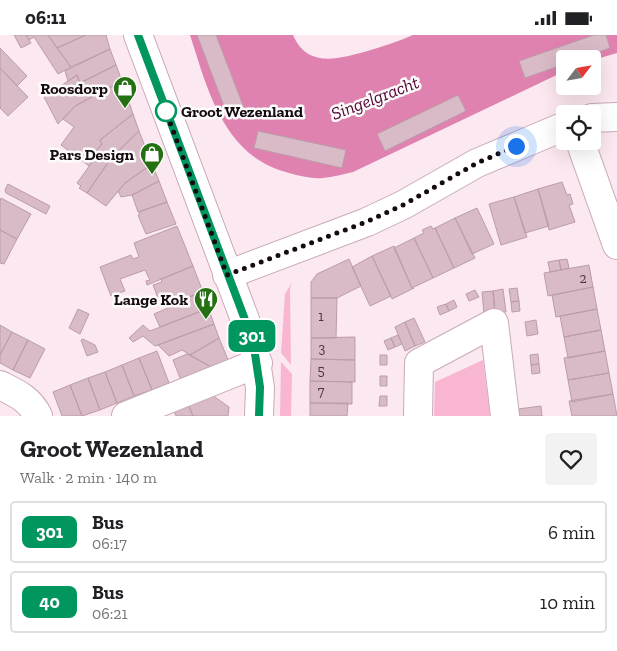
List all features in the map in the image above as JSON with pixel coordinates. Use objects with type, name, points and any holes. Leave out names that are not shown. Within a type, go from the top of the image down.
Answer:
[{"type":"street","points":[[138,35],[253,341],[258,363],[260,387],[259,416]]},
{"type":"street","points":[[601,118],[617,117]]},
{"type":"street","points":[[227,275],[366,222],[403,205],[477,163],[556,130]]},
{"type":"street","points":[[583,150],[617,245]]},
{"type":"street","points":[[418,416],[419,363],[494,323],[505,416]]},
{"type":"street","points":[[126,416],[258,363]]},
{"type":"street","points":[[0,385],[27,400],[38,416]]},
{"type":"shaded area","points":[[292,282],[290,288],[291,365],[281,353],[285,294]]},
{"type":"shaded area","points":[[483,360],[490,416],[434,416],[435,382]]},
{"type":"shaded area","points":[[281,362],[292,374],[291,416],[280,416]]},
{"type":"water","name":"Singelgracht","points":[[190,35],[293,35],[306,53],[315,57],[334,58],[354,55],[413,35],[617,35],[617,53],[601,58],[601,50],[556,50],[556,75],[353,172],[327,178],[315,178],[289,173],[267,165],[249,153],[234,137],[222,119],[204,78]]},
{"type":"building","points":[[14,35],[26,35],[31,43],[21,48]]},
{"type":"building","points":[[26,35],[48,35],[71,67],[58,74],[34,37],[29,40]]},
{"type":"building","points":[[48,35],[86,35],[57,48]]},
{"type":"building","points":[[86,35],[106,35],[110,49],[71,67],[57,48]]},
{"type":"building","points":[[197,35],[216,35],[244,108],[227,114]]},
{"type":"building","points":[[594,35],[606,35],[610,48],[601,51],[556,50],[556,67],[525,78],[519,61]]},
{"type":"building","points":[[0,48],[27,76],[17,86],[0,68]]},
{"type":"building","points":[[110,49],[116,65],[80,83],[77,75],[68,81],[65,71]]},
{"type":"building","points":[[116,65],[122,81],[75,106],[58,124],[44,97],[77,75],[80,83]]},
{"type":"building","points":[[0,68],[28,97],[8,116],[0,108]]},
{"type":"building","points":[[122,81],[133,114],[100,140],[102,144],[90,158],[93,161],[89,166],[61,145],[74,127],[63,119],[75,106]]},
{"type":"building","points":[[458,95],[466,111],[385,151],[377,134]]},
{"type":"building","points":[[133,114],[139,131],[112,157],[87,193],[79,188],[81,186],[77,183],[93,161],[90,158],[102,144],[100,140]]},
{"type":"building","points":[[139,131],[152,164],[125,183],[106,206],[87,193],[112,157]]},
{"type":"building","points":[[258,131],[346,150],[342,168],[254,148]]},
{"type":"building","points":[[152,164],[159,181],[132,195],[121,197],[118,191],[125,183]]},
{"type":"building","points":[[159,181],[167,202],[138,212],[132,195]]},
{"type":"building","points":[[562,182],[567,195],[570,194],[573,204],[569,205],[575,222],[549,230],[538,189]]},
{"type":"building","points":[[8,184],[50,206],[46,214],[6,193],[5,190]]},
{"type":"building","points":[[538,189],[549,226],[525,233],[514,197]]},
{"type":"building","points":[[514,197],[527,237],[501,245],[489,204]]},
{"type":"building","points":[[1,198],[31,214],[17,239],[0,230]]},
{"type":"building","points":[[167,202],[176,224],[146,234],[138,215],[140,214],[139,212]]},
{"type":"building","points":[[477,208],[494,244],[472,254],[455,218]]},
{"type":"building","points":[[455,218],[475,258],[454,268],[435,228]]},
{"type":"building","points":[[177,226],[193,266],[147,285],[146,281],[150,280],[145,270],[120,279],[125,291],[111,296],[100,267],[131,255],[133,259],[139,257],[134,243]]},
{"type":"building","points":[[431,226],[433,229],[435,228],[454,268],[433,278],[414,238],[424,233],[422,230]]},
{"type":"building","points":[[0,230],[17,239],[4,264],[0,263]]},
{"type":"building","points":[[414,238],[433,278],[412,288],[394,248]]},
{"type":"building","points":[[394,246],[412,288],[414,288],[392,299],[372,256]]},
{"type":"building","points":[[372,256],[391,296],[370,306],[352,267]]},
{"type":"building","points":[[349,259],[361,286],[337,298],[311,298],[311,282],[317,274]]},
{"type":"building","points":[[567,259],[569,268],[561,270],[559,260]]},
{"type":"building","points":[[559,260],[561,270],[550,272],[548,262]]},
{"type":"building","points":[[589,265],[593,287],[548,296],[544,273]]},
{"type":"building","points":[[193,266],[203,292],[169,304],[166,295],[158,298],[153,285],[162,282],[161,279]]},
{"type":"building","points":[[593,287],[597,309],[556,317],[552,295]]},
{"type":"building","points":[[517,288],[519,301],[511,302],[509,289]]},
{"type":"building","points":[[503,289],[506,312],[495,313],[493,291]]},
{"type":"building","points":[[475,290],[479,297],[469,301],[466,294]]},
{"type":"building","points":[[493,291],[495,313],[484,314],[482,292]]},
{"type":"building","points":[[203,292],[209,308],[160,327],[154,314],[170,307],[169,304]]},
{"type":"building","points":[[311,298],[337,298],[336,338],[311,338]]},
{"type":"building","points":[[454,300],[457,307],[449,311],[446,304]]},
{"type":"building","points":[[519,301],[520,311],[512,312],[511,302]]},
{"type":"building","points":[[446,304],[449,311],[440,315],[437,307]]},
{"type":"building","points":[[209,308],[214,324],[158,345],[155,346],[143,336],[133,342],[129,338],[143,325],[150,331]]},
{"type":"building","points":[[78,309],[89,314],[80,334],[69,328]]},
{"type":"building","points":[[597,309],[601,330],[564,337],[560,316]]},
{"type":"building","points":[[414,318],[425,342],[415,346],[405,322]]},
{"type":"building","points":[[536,320],[538,334],[527,336],[525,322]]},
{"type":"building","points":[[405,322],[415,346],[405,351],[395,327]]},
{"type":"building","points":[[214,324],[219,338],[190,355],[182,350],[169,356],[158,345]]},
{"type":"building","points":[[0,325],[12,332],[0,355]]},
{"type":"building","points":[[601,330],[605,351],[568,358],[564,337]]},
{"type":"building","points":[[12,332],[28,340],[13,370],[0,363],[0,355]]},
{"type":"building","points":[[398,335],[402,344],[395,347],[391,338]]},
{"type":"building","points":[[355,337],[355,360],[311,359],[311,338]]},
{"type":"building","points":[[219,338],[229,362],[215,369],[190,355]]},
{"type":"building","points":[[391,338],[395,347],[388,350],[384,341]]},
{"type":"building","points":[[83,339],[95,345],[98,352],[87,356],[81,340]]},
{"type":"building","points":[[28,340],[45,349],[30,378],[13,370]]},
{"type":"building","points":[[157,351],[169,383],[152,390],[139,358]]},
{"type":"building","points":[[605,351],[609,373],[568,380],[564,358]]},
{"type":"building","points":[[187,354],[215,369],[182,383],[173,360]]},
{"type":"building","points":[[538,354],[539,364],[531,365],[530,355]]},
{"type":"building","points":[[380,355],[387,355],[387,365],[380,365]]},
{"type":"building","points":[[139,358],[152,390],[134,396],[122,365]]},
{"type":"building","points":[[311,359],[355,360],[355,382],[310,381]]},
{"type":"building","points":[[539,364],[540,373],[532,374],[531,365]]},
{"type":"building","points":[[122,365],[134,396],[117,403],[105,372]]},
{"type":"building","points":[[105,372],[117,403],[100,410],[88,378]]},
{"type":"building","points":[[609,373],[613,394],[572,402],[568,380]]},
{"type":"building","points":[[380,376],[387,376],[387,386],[380,386]]},
{"type":"building","points":[[88,378],[100,410],[82,416],[70,385]]},
{"type":"building","points":[[310,381],[352,382],[352,404],[310,403]]},
{"type":"building","points":[[70,385],[82,416],[62,416],[53,392]]},
{"type":"building","points":[[613,394],[617,416],[572,416],[569,401]]},
{"type":"building","points":[[212,395],[229,407],[228,416],[193,416],[188,404]]},
{"type":"building","points":[[380,396],[387,396],[387,406],[379,406]]},
{"type":"building","points":[[310,403],[348,403],[347,416],[310,416]]},
{"type":"building","points":[[188,404],[193,416],[176,416],[173,408]]},
{"type":"building","points":[[541,406],[542,416],[519,416],[518,409]]},
{"type":"bus line","name":"301","points":[[138,35],[253,341],[258,363],[260,387],[259,416]]},
{"type":"place","name":"Roosdorp","points":[[125,109]]},
{"type":"place","name":"Groot Wezenland","points":[[166,111]]},
{"type":"place","name":"Pars Design","points":[[152,175]]},
{"type":"place","name":"Lange Kok","points":[[206,320]]},
{"type":"route","points":[[166,111],[165,109],[227,275],[366,222],[403,205],[477,163],[516,146]]}]
